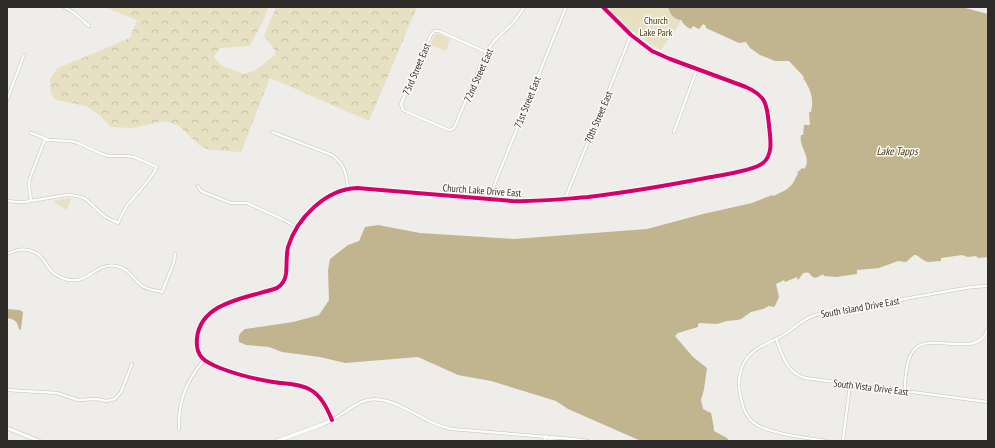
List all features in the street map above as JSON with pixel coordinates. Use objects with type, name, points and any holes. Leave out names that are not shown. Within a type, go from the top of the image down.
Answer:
[{"type":"street","points":[[64,7],[73,12],[89,26]]},
{"type":"street","name":"72nd Street East","points":[[453,129],[486,52],[494,41],[513,23],[524,7]]},
{"type":"street","name":"71st Street East","points":[[489,198],[566,7]]},
{"type":"street","name":"Church Lake Drive East","points":[[204,360],[199,352],[197,340],[198,332],[202,323],[212,312],[223,305],[269,291],[282,285],[286,274],[289,245],[298,227],[320,202],[338,191],[348,188],[357,188],[512,201],[537,201],[625,193],[732,173],[758,166],[765,162],[769,155],[770,143],[767,108],[760,96],[754,91],[652,51],[631,35],[603,7]]},
{"type":"street","name":"73rd Street East","points":[[453,129],[449,130],[407,112],[402,108],[401,104],[431,34],[438,31],[486,52]]},
{"type":"street","name":"70th Street East","points":[[565,199],[631,35]]},
{"type":"street","points":[[7,100],[24,55]]},
{"type":"street","points":[[674,132],[697,69]]},
{"type":"street","points":[[272,132],[332,155],[344,168],[348,188]]},
{"type":"street","points":[[7,201],[31,201],[67,195],[78,196],[89,200],[107,218],[118,223],[125,208],[147,183],[157,167],[134,157],[108,156],[78,143],[45,139],[32,133]]},
{"type":"street","points":[[31,201],[29,185],[30,178],[45,139]]},
{"type":"street","points":[[198,186],[203,192],[231,203],[247,203],[298,227]]},
{"type":"street","points":[[7,254],[12,251],[26,249],[40,257],[52,273],[60,278],[70,280],[86,278],[103,267],[112,265],[119,266],[129,272],[144,287],[162,292],[174,262],[175,254]]},
{"type":"street","name":"South Island Drive East","points":[[827,441],[767,430],[752,422],[741,400],[740,371],[742,364],[753,352],[761,346],[786,334],[806,319],[815,315],[954,290],[988,286]]},
{"type":"street","points":[[904,391],[908,362],[916,347],[924,343],[974,343],[984,337],[988,329]]},
{"type":"street","name":"South Vista Drive East","points":[[776,339],[790,370],[796,375],[805,378],[988,402]]},
{"type":"street","points":[[179,429],[178,418],[180,403],[192,376],[204,360],[211,365],[244,377],[307,388],[320,398],[332,420]]},
{"type":"street","points":[[7,390],[57,393],[78,400],[96,399],[107,401],[115,399],[118,396],[132,364]]},
{"type":"street","points":[[843,441],[850,384]]},
{"type":"street","points":[[277,441],[321,425],[370,399],[385,400],[432,423],[452,430],[546,436],[588,441]]},
{"type":"street","points":[[7,428],[39,441]]},
{"type":"street","points":[[544,441],[546,436]]},
{"type":"green space","points":[[105,7],[268,7],[265,17],[250,46],[220,48],[214,57],[222,66],[244,74],[256,70],[275,55],[275,50],[264,36],[276,7],[417,7],[369,121],[270,78],[241,152],[210,150],[199,145],[178,125],[165,121],[131,128],[111,127],[98,114],[86,106],[56,100],[51,94],[50,79],[58,68],[130,38],[137,20]]},
{"type":"green space","name":"Church Lake Park","points":[[607,7],[668,7],[670,11],[682,20],[661,50],[639,36]]},
{"type":"green space","points":[[436,34],[450,39],[446,51],[431,45]]},
{"type":"green space","points":[[71,198],[67,210],[52,201]]},
{"type":"water","name":"Lake Tapps","points":[[668,7],[949,7],[965,8],[988,14],[988,257],[978,258],[976,256],[968,257],[962,255],[941,258],[941,261],[928,262],[914,255],[906,262],[898,261],[879,268],[857,270],[857,274],[836,277],[824,276],[823,274],[816,278],[812,277],[809,273],[804,273],[798,280],[797,277],[785,282],[784,280],[776,284],[779,297],[774,307],[769,306],[751,312],[737,320],[717,324],[700,323],[698,324],[698,327],[678,333],[675,336],[693,357],[707,368],[701,400],[703,409],[711,413],[714,431],[727,438],[729,441],[641,441],[568,409],[556,401],[491,381],[458,375],[418,357],[345,363],[320,357],[282,352],[269,347],[246,345],[239,342],[240,334],[245,329],[293,322],[319,315],[329,300],[328,270],[330,259],[348,245],[359,241],[365,227],[378,225],[420,233],[514,239],[647,229],[752,203],[784,191],[794,182],[798,174],[797,173],[802,168],[804,169],[807,161],[801,144],[801,135],[803,135],[804,125],[810,125],[809,112],[811,112],[812,99],[810,90],[803,78],[804,77],[789,61],[775,61],[760,55],[750,48],[746,42],[739,43],[706,28],[703,24],[699,29],[693,26],[691,29],[687,27],[682,20],[673,16]]},
{"type":"water","points":[[7,309],[22,311],[21,329],[19,330],[17,323],[14,320],[7,318]]},
{"type":"cycle path","points":[[332,420],[326,406],[320,398],[309,389],[296,385],[253,378],[220,368],[202,358],[199,354],[197,344],[200,326],[207,316],[228,303],[240,298],[277,288],[282,284],[286,276],[287,250],[292,236],[306,216],[324,199],[334,194],[357,188],[512,201],[540,201],[588,197],[650,188],[738,172],[759,166],[769,155],[770,135],[768,118],[766,106],[762,97],[746,87],[652,51],[631,35],[603,7]]}]
